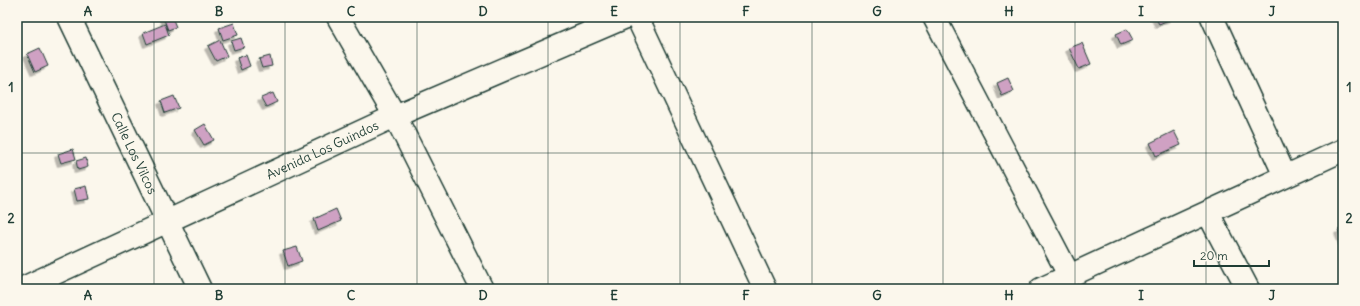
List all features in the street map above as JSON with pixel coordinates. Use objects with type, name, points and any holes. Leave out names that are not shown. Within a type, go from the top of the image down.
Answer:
[{"type":"street","name":"Calle Los Vilcos","points":[[69,17],[200,289]]},
{"type":"street","points":[[338,17],[395,116],[482,289]]},
{"type":"street","name":"Avenida Los Guindos","points":[[21,289],[395,116],[626,17]]},
{"type":"street","points":[[637,17],[765,289]]},
{"type":"street","points":[[934,17],[1070,275]]},
{"type":"street","points":[[1212,17],[1285,176]]},
{"type":"street","points":[[1041,289],[1343,150]]},
{"type":"street","points":[[1208,212],[1248,289]]},
{"type":"building","points":[[163,17],[172,17],[176,27],[168,30]]},
{"type":"building","points":[[1155,17],[1172,17],[1173,18],[1159,24]]},
{"type":"building","points":[[234,23],[238,35],[223,40],[219,28]]},
{"type":"building","points":[[165,24],[169,35],[147,44],[143,33]]},
{"type":"building","points":[[1127,29],[1133,40],[1121,45],[1116,34]]},
{"type":"building","points":[[241,38],[244,47],[234,50],[231,41]]},
{"type":"building","points":[[220,40],[227,56],[216,61],[208,46]]},
{"type":"building","points":[[1082,43],[1091,64],[1079,69],[1069,48]]},
{"type":"building","points":[[40,48],[48,66],[35,72],[27,54]]},
{"type":"building","points":[[246,55],[250,66],[241,70],[237,58]]},
{"type":"building","points":[[270,56],[272,66],[262,68],[259,59]]},
{"type":"building","points":[[1008,78],[1014,91],[1002,96],[997,83]]},
{"type":"building","points":[[273,93],[277,102],[266,107],[261,98]]},
{"type":"building","points":[[174,96],[179,108],[165,113],[161,101]]},
{"type":"building","points":[[205,124],[214,140],[204,145],[195,130]]},
{"type":"building","points":[[1174,131],[1181,145],[1156,156],[1150,143]]},
{"type":"building","points":[[73,149],[76,159],[61,163],[58,154]]},
{"type":"building","points":[[86,158],[88,167],[78,170],[76,161]]},
{"type":"building","points":[[86,186],[89,199],[77,201],[74,189]]},
{"type":"building","points":[[336,209],[341,221],[318,231],[314,219]]},
{"type":"building","points":[[1343,229],[1343,244],[1338,230]]},
{"type":"building","points":[[297,247],[302,261],[288,266],[283,251]]}]
